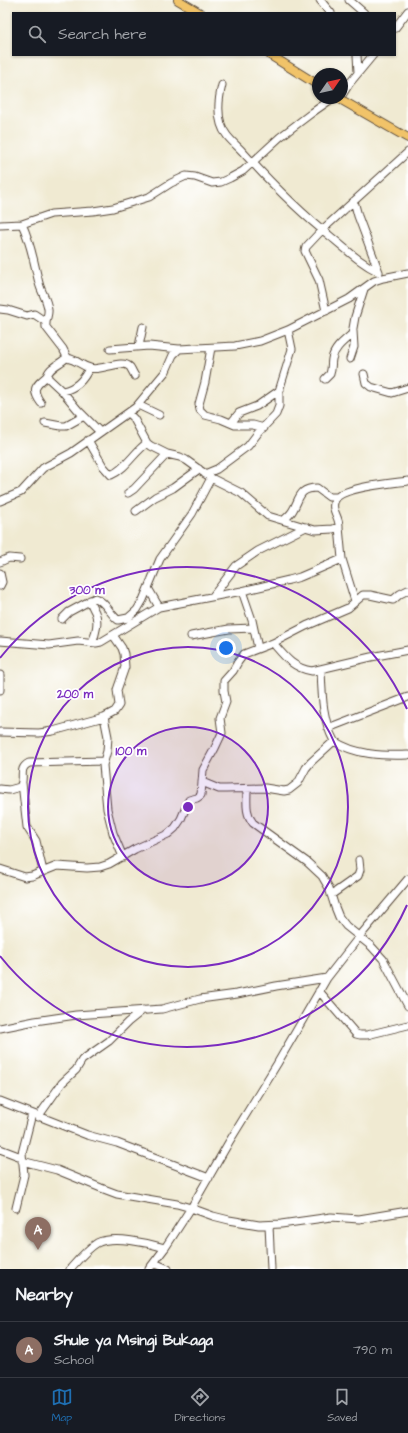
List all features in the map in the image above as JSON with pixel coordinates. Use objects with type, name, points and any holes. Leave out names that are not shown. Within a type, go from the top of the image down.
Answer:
[{"type":"main road","points":[[178,0],[198,12]]},
{"type":"main road","points":[[272,56],[312,81]]},
{"type":"main road","points":[[348,103],[408,138]]},
{"type":"street","points":[[320,0],[331,12]]},
{"type":"street","points":[[348,0],[363,12]]},
{"type":"street","points":[[396,27],[408,11]]},
{"type":"street","points":[[357,56],[358,72]]},
{"type":"street","points":[[348,85],[372,56]]},
{"type":"street","points":[[222,85],[218,103],[221,124],[225,134],[304,216],[360,261],[381,275],[408,273]]},
{"type":"street","points":[[0,225],[22,224],[51,214],[113,208],[149,197],[176,180],[186,176],[195,177],[212,183],[221,182],[230,178],[252,163],[280,137],[330,104]]},
{"type":"street","points":[[326,311],[319,280],[305,251],[306,247],[368,187],[408,152]]},
{"type":"street","points":[[354,201],[358,216],[381,275]]},
{"type":"street","points":[[22,224],[28,235],[39,284],[48,305],[49,311],[46,327],[64,349],[67,358]]},
{"type":"street","points":[[110,349],[139,346],[180,349],[211,348],[250,344],[273,337],[350,299],[374,282],[381,275]]},
{"type":"street","points":[[350,359],[354,347],[353,331],[355,317],[364,289]]},
{"type":"street","points":[[0,309],[27,316],[34,314],[46,322]]},
{"type":"street","points":[[139,346],[143,327]]},
{"type":"street","points":[[136,511],[155,497],[202,472],[217,469],[237,456],[264,428],[278,411],[280,390],[292,349],[288,330]]},
{"type":"street","points":[[325,379],[330,374],[332,358],[335,351],[344,340],[352,334],[353,331]]},
{"type":"street","points":[[211,348],[205,382],[200,399],[200,410],[206,415],[231,423],[260,426],[264,428]]},
{"type":"street","points":[[0,501],[21,492],[43,468],[71,453],[128,414],[138,405],[166,370],[173,354],[180,349]]},
{"type":"street","points":[[67,358],[78,361],[89,368],[95,369],[113,365],[125,365],[130,367],[135,376]]},
{"type":"street","points":[[41,403],[36,396],[35,389],[38,383],[49,371],[67,358]]},
{"type":"street","points":[[63,391],[68,390],[80,382],[89,368]]},
{"type":"street","points":[[364,374],[366,383],[371,387],[392,393],[408,388]]},
{"type":"street","points":[[46,376],[63,391],[100,432]]},
{"type":"street","points":[[231,423],[239,413],[257,406],[280,390]]},
{"type":"street","points":[[138,405],[159,415]]},
{"type":"street","points":[[128,414],[134,419],[147,443],[167,454],[180,457],[211,478],[242,493],[268,516],[319,530],[339,527]]},
{"type":"street","points":[[45,423],[66,426],[84,416]]},
{"type":"street","points":[[88,440],[103,466],[111,475],[123,467],[142,446],[147,443]]},
{"type":"street","points":[[128,493],[134,489],[167,454]]},
{"type":"street","points":[[62,618],[69,612],[95,598],[99,599],[113,617],[118,620],[128,618],[137,610],[160,559],[192,514],[211,478]]},
{"type":"street","points":[[355,601],[342,559],[339,527],[334,510],[334,501],[337,497],[351,489],[408,481]]},
{"type":"street","points":[[284,520],[292,512],[299,497],[307,490],[317,488],[329,497],[337,497]]},
{"type":"street","points":[[213,596],[236,566],[263,548],[306,527]]},
{"type":"street","points":[[0,562],[9,558],[20,559]]},
{"type":"street","points":[[0,641],[49,646],[78,640],[101,642],[159,607],[242,591],[300,577],[342,559]]},
{"type":"street","points":[[0,573],[2,582],[0,586]]},
{"type":"street","points":[[148,588],[159,607]]},
{"type":"street","points":[[0,869],[25,877],[32,876],[57,866],[87,868],[100,867],[123,857],[134,849],[168,834],[175,828],[185,812],[190,800],[201,795],[204,765],[215,748],[222,733],[220,718],[226,702],[224,681],[234,671],[242,656],[348,608],[355,601],[366,594],[393,600],[408,590]]},
{"type":"street","points":[[242,591],[258,648]]},
{"type":"street","points":[[90,600],[96,616],[96,631],[92,642]]},
{"type":"street","points":[[191,636],[229,629],[253,628]]},
{"type":"street","points":[[0,732],[39,733],[53,731],[104,717],[115,711],[118,705],[118,690],[125,667],[122,648],[113,635]]},
{"type":"street","points":[[273,643],[293,664],[302,669],[312,671],[371,656],[408,650]]},
{"type":"street","points":[[321,669],[322,703],[328,728],[334,741],[349,748],[376,755],[408,755]]},
{"type":"street","points":[[0,675],[0,690]]},
{"type":"street","points":[[328,728],[408,698]]},
{"type":"street","points":[[104,717],[108,737],[107,751],[104,761],[104,772],[110,825],[123,857]]},
{"type":"street","points":[[202,782],[219,789],[265,788],[284,791],[294,787],[302,778],[306,768],[334,741]]},
{"type":"street","points":[[43,872],[36,841],[27,824],[22,769],[29,763],[104,761]]},
{"type":"street","points":[[0,789],[4,790],[18,788],[21,786],[22,782]]},
{"type":"street","points":[[247,789],[247,813],[249,818],[253,823],[314,868],[326,883],[339,917],[346,926],[371,946],[383,959],[408,1006]]},
{"type":"street","points":[[331,895],[358,876],[360,870],[359,860]]},
{"type":"street","points":[[168,1269],[151,1266],[192,1208],[229,1142],[327,978],[408,879]]},
{"type":"street","points":[[0,1028],[76,1015],[162,1008],[200,999],[327,978]]},
{"type":"street","points":[[319,991],[356,1034],[367,1035],[408,1025]]},
{"type":"street","points":[[16,1208],[24,1175],[22,1159],[35,1115],[62,1083],[76,1070],[82,1060],[109,1041],[128,1022],[143,1010]]},
{"type":"street","points":[[0,1101],[87,1135],[117,1143],[209,1178]]},
{"type":"street","points":[[0,1149],[22,1159],[57,1170],[117,1194],[192,1208],[229,1220],[270,1225],[331,1217],[359,1220],[406,1212]]},
{"type":"street","points":[[270,1225],[271,1269]]},
{"type":"street","points":[[70,1269],[88,1250],[100,1242],[126,1240],[165,1248]]},
{"type":"place","name":"Shule ya Msingi Bukaga","points":[[38,1250]]}]
